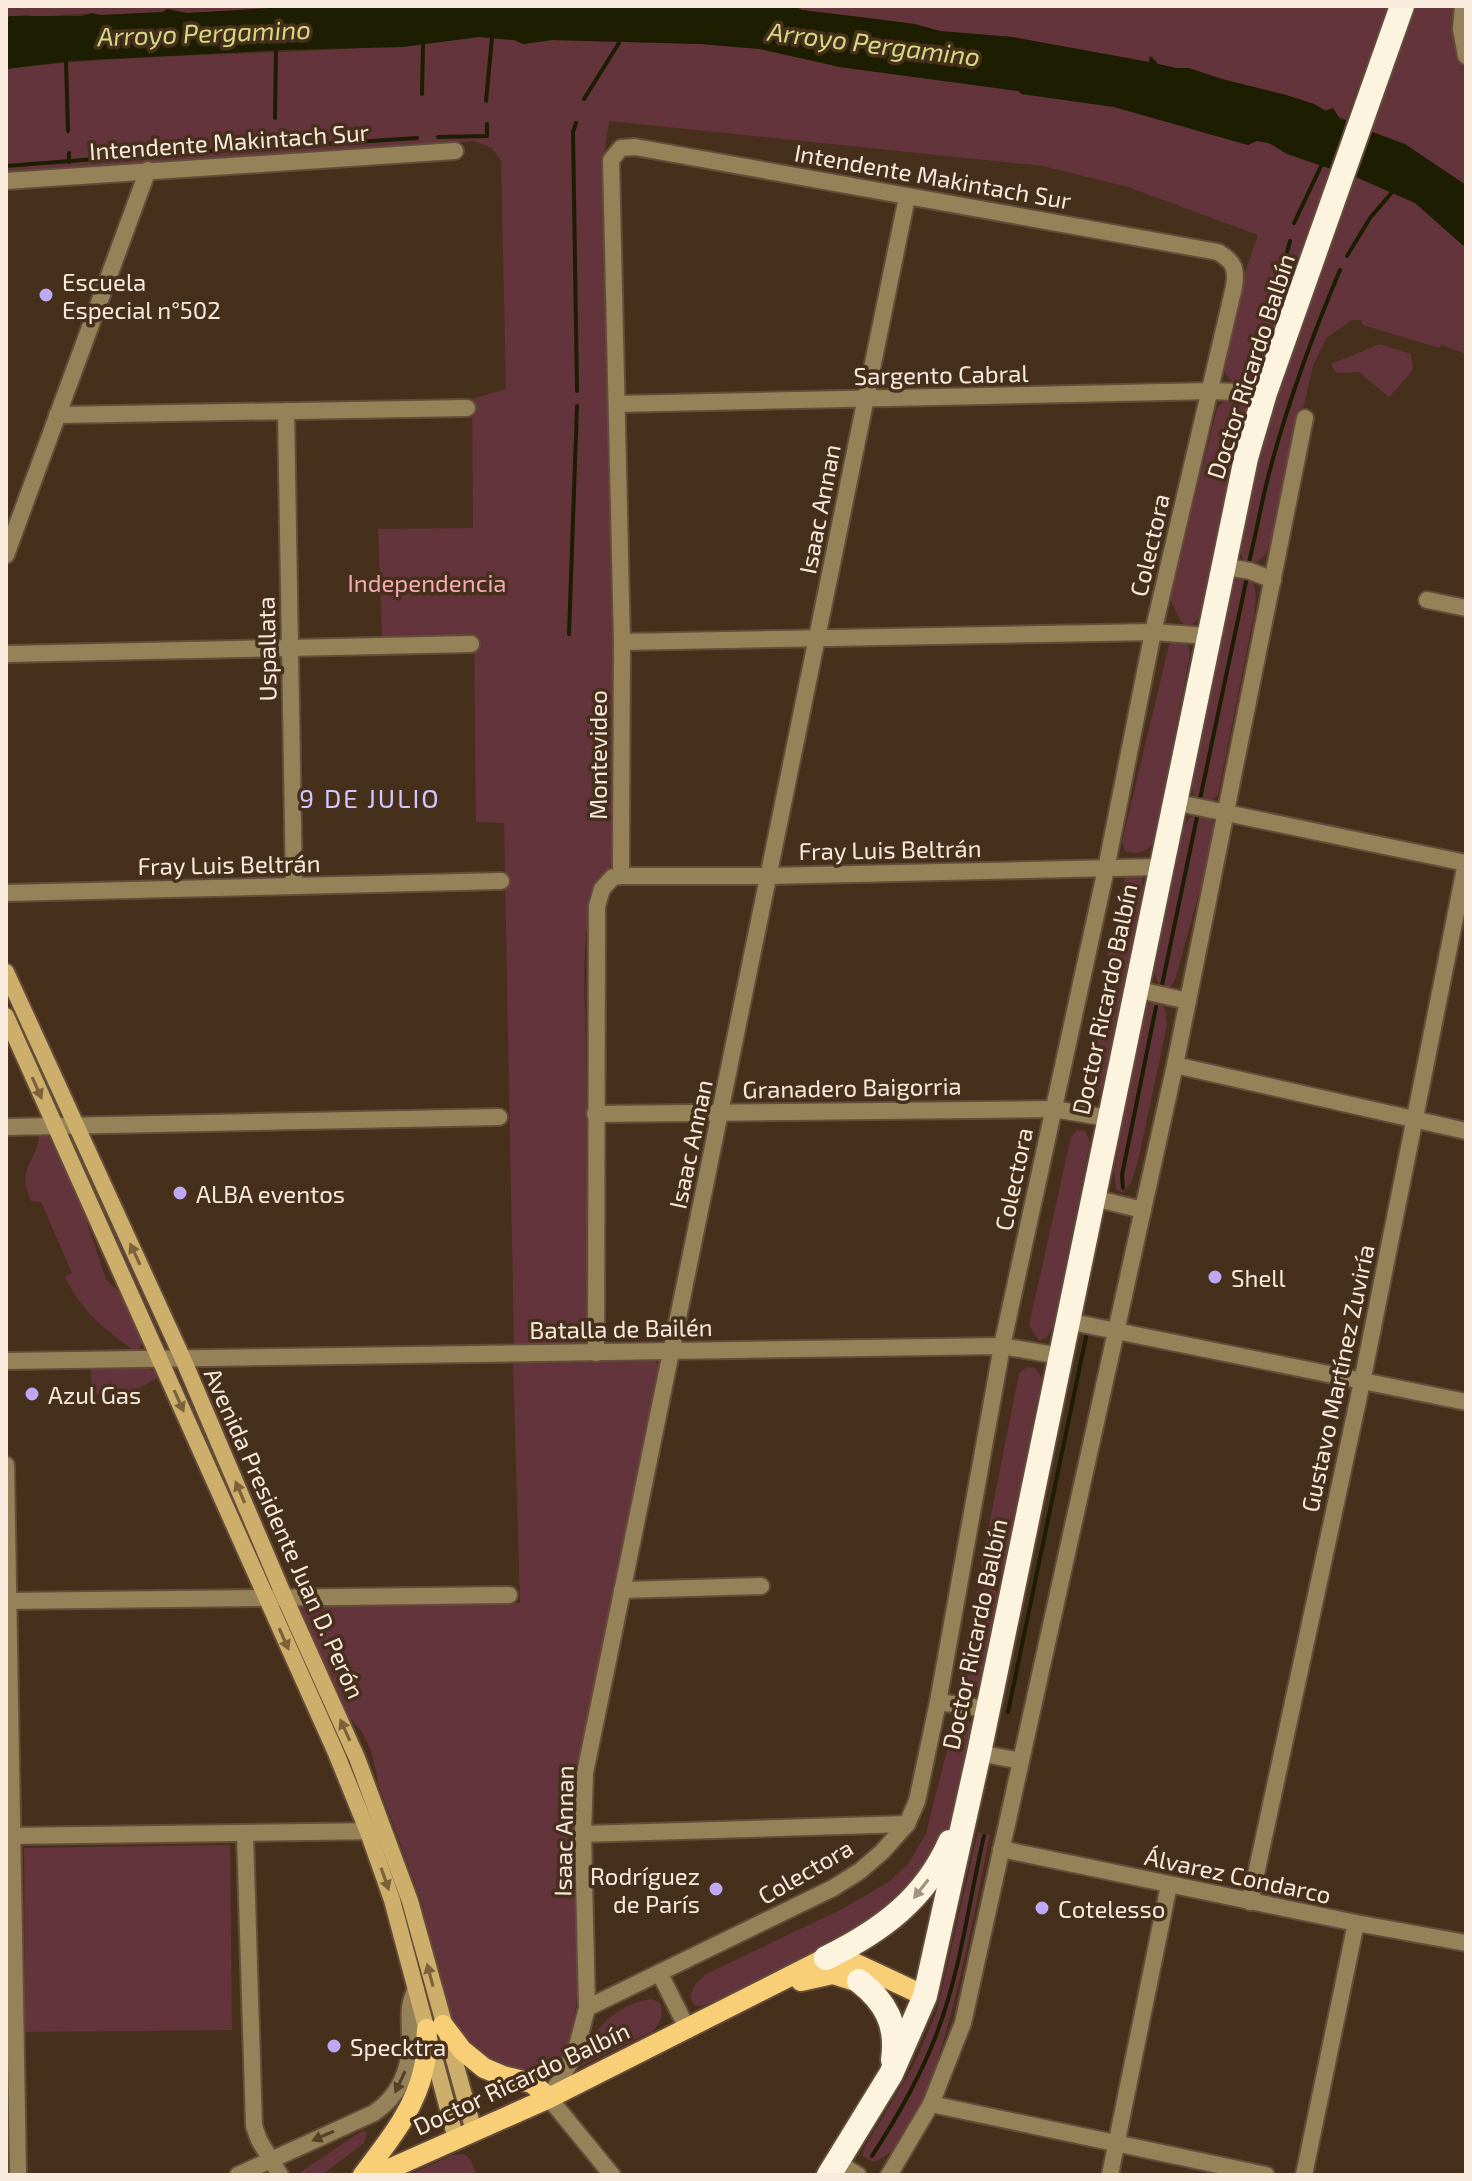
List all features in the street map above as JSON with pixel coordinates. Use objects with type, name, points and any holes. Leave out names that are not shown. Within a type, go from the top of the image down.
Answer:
[{"type":"highway","name":"Doctor Ricardo Balbín","points":[[969,1795],[1246,458],[1265,393],[1402,6]]},
{"type":"highway","points":[[826,1958],[874,1933],[912,1902],[941,1862],[969,1795]]},
{"type":"highway","points":[[842,2171],[924,2001],[969,1795]]},
{"type":"highway","points":[[859,1981],[881,2002],[894,2025],[891,2074]]},
{"type":"main road","name":"Avenida Presidente Juan D. Perón","points":[[6,972],[183,1359],[386,1831],[410,1901],[435,2027],[465,2135]]},
{"type":"main road","name":"Avenida Presidente Juan D. Perón","points":[[6,1016],[336,1753],[392,1900],[416,1989],[435,2027]]},
{"type":"main road","points":[[826,1958],[848,1960],[924,2001]]},
{"type":"main road","name":"Doctor Ricardo Balbín","points":[[376,2175],[549,2098],[826,1958]]},
{"type":"main road","name":"Doctor Ricardo Balbín","points":[[688,2030],[812,1976],[833,1974],[924,2001]]},
{"type":"main road","points":[[363,2175],[398,2129],[424,2068],[435,2027],[484,2068],[532,2083],[549,2098]]},
{"type":"street","points":[[1463,6],[1461,29],[1466,56]]},
{"type":"street","name":"Intendente Makintach Sur","points":[[621,148],[635,147],[1201,247],[1233,261]]},
{"type":"street","name":"Montevideo","points":[[621,148],[611,160],[622,642],[621,876]]},
{"type":"street","name":"Intendente Makintach Sur","points":[[6,181],[455,151]]},
{"type":"street","points":[[6,555],[148,170]]},
{"type":"street","name":"Isaac Annan","points":[[549,2098],[575,2054],[587,2008],[583,1834],[585,1773],[907,197]]},
{"type":"street","name":"Colectora","points":[[587,2008],[833,1888],[882,1852],[907,1824],[917,1801],[938,1702],[1002,1346],[1106,869],[1153,632],[1237,273],[1233,261]]},
{"type":"street","name":"Sargento Cabral","points":[[617,404],[1211,391],[1265,393]]},
{"type":"street","points":[[57,415],[467,408]]},
{"type":"street","name":"Uspallata","points":[[286,411],[294,886]]},
{"type":"street","points":[[889,2175],[931,2104],[963,2023],[1175,1065],[1305,418]]},
{"type":"street","points":[[1222,566],[1250,571],[1273,580]]},
{"type":"street","points":[[1427,600],[1466,608]]},
{"type":"street","points":[[622,642],[1153,632],[1208,636]]},
{"type":"street","points":[[6,654],[471,644]]},
{"type":"street","points":[[1174,802],[1466,863]]},
{"type":"street","name":"Gustavo Martínez Zuviría","points":[[1250,1902],[1362,1382],[1466,863]]},
{"type":"street","name":"Fray Luis Beltrán","points":[[621,876],[769,876],[1160,867]]},
{"type":"street","points":[[596,1353],[597,906],[602,889],[613,877],[621,876]]},
{"type":"street","name":"Fray Luis Beltrán","points":[[6,893],[501,881]]},
{"type":"street","points":[[1135,989],[1188,1001]]},
{"type":"street","points":[[1175,1065],[1466,1131]]},
{"type":"street","name":"Granadero Baigorria","points":[[595,1114],[1053,1109],[1108,1118]]},
{"type":"street","points":[[6,1127],[499,1117]]},
{"type":"street","points":[[1093,1198],[1143,1210]]},
{"type":"street","points":[[1067,1321],[1466,1402]]},
{"type":"street","name":"Batalla de Bailén","points":[[6,1361],[1002,1346],[1060,1356]]},
{"type":"street","points":[[6,1465],[18,2175]]},
{"type":"street","points":[[622,1590],[761,1586]]},
{"type":"street","points":[[7,1601],[509,1595]]},
{"type":"street","points":[[938,1702],[988,1709]]},
{"type":"street","points":[[979,1753],[1021,1761]]},
{"type":"street","points":[[583,1834],[907,1824]]},
{"type":"street","points":[[10,1836],[386,1831]]},
{"type":"street","points":[[245,1834],[253,2118],[259,2140],[280,2175]]},
{"type":"street","name":"Álvarez Condarco","points":[[1001,1849],[1250,1902],[1466,1943]]},
{"type":"street","points":[[1110,2175],[1169,1885]]},
{"type":"street","points":[[1304,2175],[1356,1923]]},
{"type":"street","points":[[660,1974],[688,2030]]},
{"type":"street","points":[[238,2175],[374,2113],[391,2101],[406,2069],[410,2047],[408,2004],[416,1989]]},
{"type":"street","points":[[549,2098],[612,2175]]},
{"type":"street","points":[[931,2104],[1266,2175]]},
{"type":"green space","points":[[6,6],[305,6],[187,13],[167,9],[163,12],[100,15],[32,17],[28,14],[6,18]]},
{"type":"green space","points":[[794,6],[1388,6],[1346,120],[1314,104],[1286,95],[1158,64],[1152,56],[1149,62],[1012,37],[939,31],[894,21],[802,10]]},
{"type":"green space","points":[[1413,6],[1458,6],[1459,53],[1466,72],[1466,185],[1367,130]]},
{"type":"green space","name":"Independencia","points":[[479,37],[514,40],[523,44],[552,40],[701,44],[760,49],[840,67],[1114,107],[1248,145],[1257,141],[1269,143],[1287,154],[1334,170],[1255,380],[1241,386],[1233,382],[1223,369],[1246,269],[1258,235],[1128,187],[1043,166],[609,121],[604,156],[613,643],[612,860],[592,904],[586,939],[588,1333],[585,1341],[578,1346],[514,1348],[504,823],[476,822],[474,637],[382,638],[378,529],[473,528],[472,399],[506,389],[501,161],[492,148],[474,141],[6,174],[6,69],[124,59],[361,48]]},
{"type":"green space","points":[[1356,177],[1415,203],[1466,248],[1466,354],[1363,325],[1361,320],[1352,320],[1326,338],[1313,366],[1274,534],[1264,556],[1251,564],[1243,560],[1240,550],[1261,454],[1288,360]]},
{"type":"green space","points":[[1380,344],[1411,354],[1413,370],[1389,397],[1359,372],[1336,373],[1331,364]]},
{"type":"green space","points":[[1226,399],[1246,399],[1250,406],[1223,506],[1199,617],[1186,626],[1170,599],[1217,408]]},
{"type":"green space","points":[[1248,574],[1255,588],[1254,615],[1218,794],[1213,800],[1202,801],[1194,797],[1192,787],[1232,586],[1239,575]]},
{"type":"green space","points":[[1174,640],[1182,640],[1188,645],[1190,654],[1154,842],[1138,853],[1125,851],[1122,842],[1169,645]]},
{"type":"green space","points":[[1196,815],[1211,819],[1215,835],[1175,980],[1170,987],[1161,988],[1154,973],[1184,826],[1190,817]]},
{"type":"green space","points":[[1135,873],[1142,878],[1143,887],[1103,1084],[1097,1096],[1085,1101],[1080,1093],[1123,883],[1127,876]]},
{"type":"green space","points":[[1154,1000],[1165,1009],[1167,1025],[1138,1161],[1131,1183],[1123,1192],[1116,1190],[1114,1170],[1144,1013],[1147,1005]]},
{"type":"green space","points":[[1077,1130],[1085,1131],[1090,1142],[1053,1327],[1047,1337],[1039,1341],[1029,1325],[1071,1137]]},
{"type":"green space","points":[[39,1133],[52,1138],[88,1219],[106,1279],[123,1296],[141,1340],[141,1346],[135,1351],[104,1327],[79,1301],[65,1277],[72,1273],[41,1202],[31,1201],[26,1171],[36,1151]]},
{"type":"green space","points":[[656,1361],[660,1371],[578,1763],[580,1978],[568,2059],[556,2069],[531,2074],[503,2069],[478,2055],[450,2020],[421,1900],[379,1786],[372,1754],[362,1732],[350,1718],[300,1609],[309,1597],[520,1603],[513,1363]]},
{"type":"green space","points":[[91,1367],[147,1367],[155,1372],[157,1378],[133,1392],[91,1394]]},
{"type":"green space","points":[[1027,1367],[1035,1368],[1042,1378],[1003,1571],[997,1577],[989,1578],[981,1565],[1019,1373]]},
{"type":"green space","points":[[988,1587],[996,1591],[998,1598],[981,1678],[978,1686],[968,1693],[958,1681],[977,1591]]},
{"type":"green space","points":[[967,1719],[972,1729],[951,1825],[938,1852],[890,1913],[809,1957],[715,2001],[702,2006],[694,2005],[690,1996],[695,1985],[706,1974],[844,1908],[890,1881],[909,1863],[926,1833],[951,1735],[961,1721]]},
{"type":"green space","points":[[978,1832],[990,1835],[964,1961],[935,2067],[917,2112],[896,2146],[873,2162],[863,2156],[863,2150],[914,2065],[937,2011]]},
{"type":"green space","points":[[230,1845],[232,2030],[25,2032],[24,1848]]},
{"type":"green space","points":[[652,1999],[660,2003],[662,2011],[653,2031],[581,2066],[576,2065],[597,2031],[616,2013],[627,2006]]},
{"type":"green space","points":[[363,2130],[367,2133],[364,2143],[322,2175],[296,2175]]},
{"type":"green space","points":[[464,2154],[471,2160],[477,2175],[409,2175],[452,2155]]},
{"type":"water","name":"Arroyo Pergamino","points":[[305,6],[794,6],[802,10],[915,24],[940,31],[1012,37],[1149,62],[1150,56],[1158,64],[1189,68],[1286,95],[1325,111],[1333,108],[1340,119],[1346,120],[1334,170],[1287,154],[1269,143],[1257,141],[1248,145],[1114,107],[840,67],[760,49],[701,44],[552,40],[523,44],[514,40],[479,37],[403,47],[71,61],[6,69],[6,18],[10,16],[82,16],[92,13],[163,12],[167,9],[187,13]]},
{"type":"water","points":[[1367,130],[1405,144],[1466,185],[1466,248],[1415,203],[1356,177]]},
{"type":"waterway","points":[[486,101],[492,38]]},
{"type":"waterway","points":[[584,99],[619,43]]},
{"type":"waterway","points":[[422,94],[423,45]]},
{"type":"waterway","name":"Arroyo Pergamino","points":[[275,118],[276,50]]},
{"type":"waterway","points":[[66,61],[68,131]]},
{"type":"waterway","points":[[576,123],[573,132],[577,391]]},
{"type":"waterway","points":[[438,137],[487,136],[487,124]]},
{"type":"waterway","points":[[182,153],[417,138]]},
{"type":"waterway","points":[[274,140],[274,148]]},
{"type":"waterway","points":[[69,153],[69,162]]},
{"type":"waterway","points":[[6,166],[173,153]]},
{"type":"waterway","points":[[1294,223],[1322,164]]},
{"type":"waterway","points":[[1347,256],[1370,218],[1394,190]]},
{"type":"waterway","points":[[1286,256],[1290,241]]},
{"type":"waterway","points":[[1249,562],[1286,416],[1340,270]]},
{"type":"waterway","points":[[569,634],[577,406]]},
{"type":"waterway","points":[[1200,799],[1247,577]]},
{"type":"waterway","points":[[1162,985],[1197,817]]},
{"type":"waterway","points":[[1123,1188],[1122,1175],[1156,1007]]},
{"type":"waterway","points":[[1008,1712],[1086,1337]]},
{"type":"waterway","points":[[872,2156],[909,2094],[938,2030],[959,1958],[984,1836]]},
{"type":"place","name":"Escuela Especial n°502","points":[[46,295]]},
{"type":"place","name":"ALBA eventos","points":[[180,1193]]},
{"type":"place","name":"Shell","points":[[1215,1277]]},
{"type":"place","name":"Azul Gas","points":[[32,1394]]},
{"type":"place","name":"Rodríguez de París","points":[[716,1889]]},
{"type":"place","name":"Cotelesso","points":[[1042,1908]]},
{"type":"place","name":"Specktra","points":[[334,2046]]},
{"type":"district","name":"9 DE JULIO","points":[[370,797]]}]
